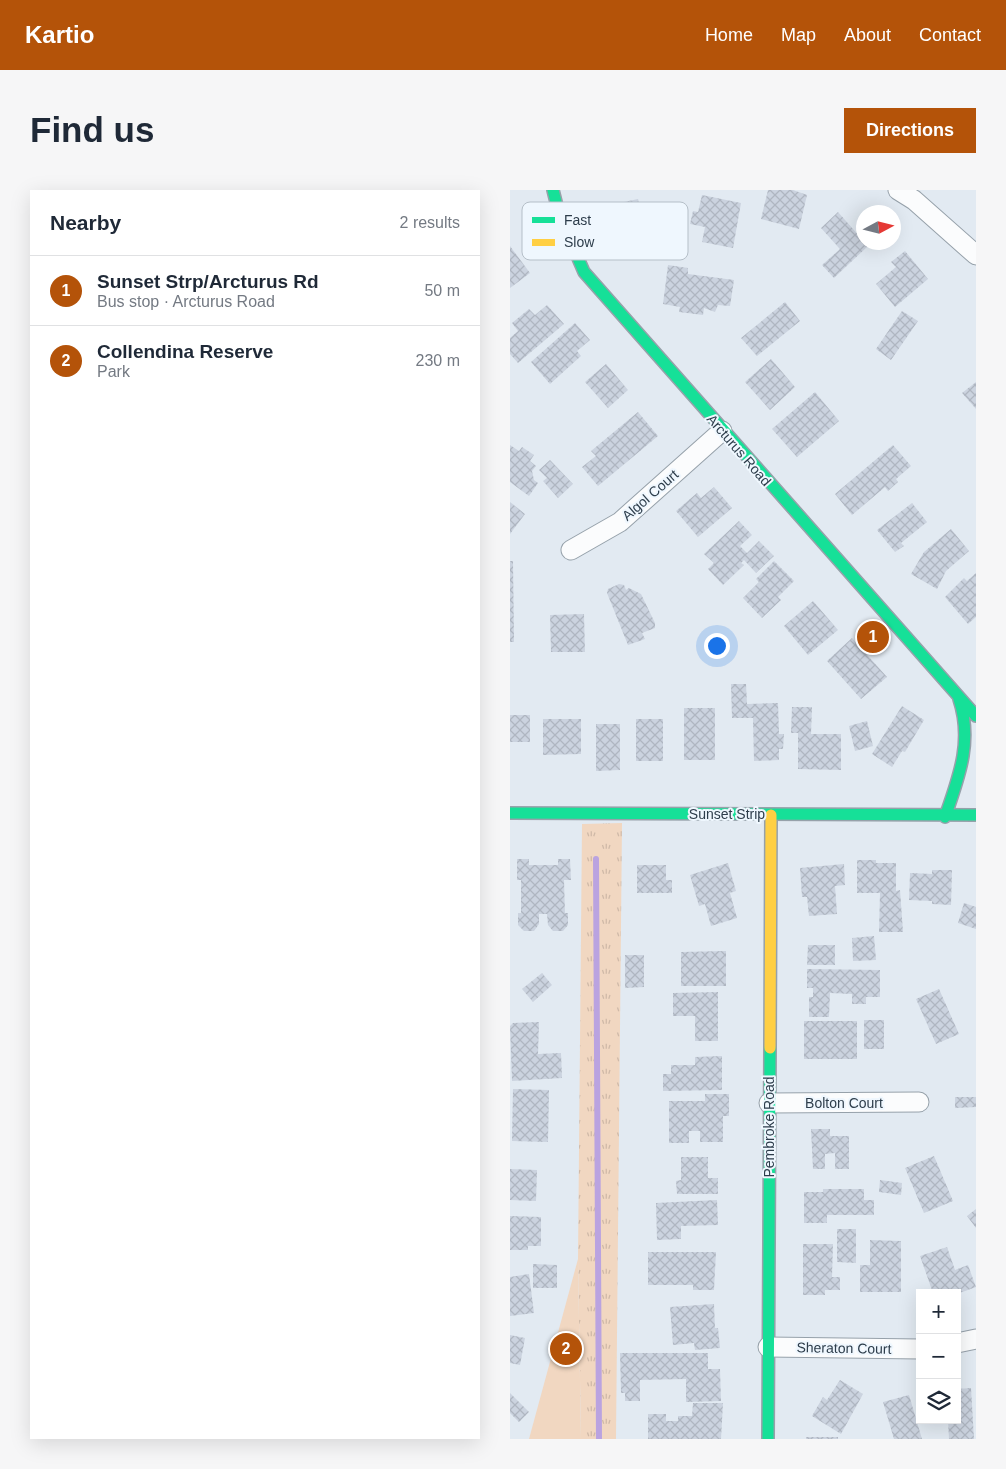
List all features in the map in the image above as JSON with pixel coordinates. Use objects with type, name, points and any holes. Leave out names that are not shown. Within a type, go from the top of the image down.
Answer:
[{"type":"street","points":[[898,190],[914,200],[976,255]]},
{"type":"street","name":"Arcturus Road","points":[[579,260],[584,272],[722,431],[976,716]]},
{"type":"street","name":"Algol Court","points":[[571,550],[620,522],[722,431]]},
{"type":"street","name":"Arcturus Road","points":[[945,817],[969,751],[970,741],[966,711],[955,692]]},
{"type":"street","name":"Sunset Strip","points":[[510,813],[976,816]]},
{"type":"street","name":"Pembroke Road","points":[[768,1439],[771,815]]},
{"type":"street","name":"Sunset Strip","points":[[945,817],[968,826]]},
{"type":"street","name":"Bolton Court","points":[[769,1103],[919,1102]]},
{"type":"street","points":[[961,1342],[976,1339]]},
{"type":"street","name":"Sheraton Court","points":[[768,1347],[916,1349]]},
{"type":"green space","points":[[622,823],[616,1439],[581,1439],[578,1259],[582,824]]},
{"type":"green space","points":[[578,1259],[581,1439],[529,1439]]},
{"type":"building","points":[[768,190],[793,190],[807,195],[799,229],[761,219]]},
{"type":"building","points":[[702,195],[741,203],[733,248],[702,242],[705,227],[690,224],[693,211],[698,212]]},
{"type":"building","points":[[638,199],[639,202],[624,202]]},
{"type":"building","points":[[838,212],[856,232],[856,250],[864,250],[834,278],[822,265],[840,249],[821,228]]},
{"type":"building","points":[[510,246],[530,273],[510,288]]},
{"type":"building","points":[[905,251],[928,279],[895,307],[876,284],[896,267],[891,262]]},
{"type":"building","points":[[668,265],[688,268],[688,274],[734,280],[730,306],[718,305],[715,312],[704,308],[703,315],[679,312],[680,307],[663,304]]},
{"type":"building","points":[[785,302],[800,321],[757,356],[741,338]]},
{"type":"building","points":[[547,305],[564,324],[518,363],[510,354],[510,338],[518,331],[512,323],[529,309],[535,315]]},
{"type":"building","points":[[902,311],[918,321],[891,360],[876,349]]},
{"type":"building","points":[[575,323],[590,340],[577,351],[581,356],[550,384],[531,362]]},
{"type":"building","points":[[771,359],[795,387],[770,410],[745,382]]},
{"type":"building","points":[[606,364],[628,390],[608,408],[585,382]]},
{"type":"building","points":[[976,382],[976,409],[962,393]]},
{"type":"building","points":[[815,392],[839,421],[797,457],[772,429]]},
{"type":"building","points":[[638,412],[658,436],[598,486],[582,467],[596,456],[591,451]]},
{"type":"building","points":[[510,445],[519,451],[522,447],[534,455],[530,461],[536,466],[532,471],[534,480],[538,483],[529,496],[510,482]]},
{"type":"building","points":[[893,445],[911,466],[896,479],[898,482],[888,491],[885,487],[852,515],[835,494]]},
{"type":"building","points":[[550,460],[573,484],[558,498],[543,481],[547,478],[539,470]]},
{"type":"building","points":[[714,487],[732,508],[698,537],[676,511],[697,493],[701,498]]},
{"type":"building","points":[[510,502],[525,514],[510,534]]},
{"type":"building","points":[[912,503],[927,522],[901,543],[904,546],[895,552],[877,530]]},
{"type":"building","points":[[739,521],[752,535],[740,546],[747,553],[759,541],[774,556],[756,573],[744,560],[741,563],[744,565],[723,585],[708,569],[714,563],[704,554]]},
{"type":"building","points":[[951,529],[969,551],[946,571],[937,589],[911,574],[924,552]]},
{"type":"building","points":[[510,561],[513,561],[514,642],[510,642]]},
{"type":"building","points":[[774,561],[794,581],[778,597],[781,600],[762,618],[743,598],[759,582],[756,579]]},
{"type":"building","points":[[976,573],[976,617],[968,624],[945,597],[964,578],[967,581]]},
{"type":"building","points":[[619,584],[624,585],[626,590],[629,588],[641,594],[655,623],[655,628],[642,633],[645,639],[628,645],[607,593],[608,589]]},
{"type":"building","points":[[813,601],[838,630],[808,655],[784,626]]},
{"type":"building","points":[[584,614],[585,652],[551,652],[550,615]]},
{"type":"building","points":[[852,638],[887,677],[861,699],[827,661]]},
{"type":"building","points":[[731,684],[746,684],[747,704],[778,703],[779,734],[784,734],[783,749],[779,749],[779,760],[754,761],[753,718],[732,718]]},
{"type":"building","points":[[902,706],[924,720],[905,752],[902,751],[892,767],[872,754]]},
{"type":"building","points":[[792,707],[812,707],[811,734],[841,734],[841,770],[798,769],[798,733],[791,733]]},
{"type":"building","points":[[684,708],[715,708],[715,760],[684,760]]},
{"type":"building","points":[[510,715],[530,715],[530,742],[510,742]]},
{"type":"building","points":[[543,719],[581,719],[581,754],[543,755]]},
{"type":"building","points":[[636,719],[663,719],[663,761],[636,761]]},
{"type":"building","points":[[867,721],[873,746],[855,751],[849,726]]},
{"type":"building","points":[[596,724],[620,724],[620,770],[596,771]]},
{"type":"building","points":[[517,859],[529,859],[529,865],[558,865],[558,859],[570,859],[571,880],[564,880],[565,913],[568,913],[568,925],[563,931],[553,931],[548,925],[547,914],[539,914],[539,924],[534,931],[524,931],[518,925],[518,913],[521,913],[521,880],[517,880]]},
{"type":"building","points":[[857,860],[876,860],[876,863],[896,863],[896,891],[900,890],[903,932],[879,932],[880,893],[857,893]]},
{"type":"building","points":[[728,863],[736,891],[730,893],[737,918],[711,926],[705,904],[699,906],[690,875]]},
{"type":"building","points":[[844,864],[845,885],[835,886],[837,914],[809,916],[807,897],[802,897],[800,868]]},
{"type":"building","points":[[637,865],[666,865],[666,880],[672,880],[672,893],[637,893]]},
{"type":"building","points":[[932,870],[952,870],[951,905],[932,904],[932,901],[909,900],[910,873],[932,874]]},
{"type":"building","points":[[964,903],[976,907],[976,929],[958,923]]},
{"type":"building","points":[[874,936],[876,960],[853,961],[852,938]]},
{"type":"building","points":[[808,945],[835,945],[835,965],[807,965]]},
{"type":"building","points":[[726,951],[726,986],[681,986],[681,952]]},
{"type":"building","points":[[625,955],[644,955],[644,987],[625,988]]},
{"type":"building","points":[[807,969],[880,970],[880,997],[866,997],[866,1004],[852,1004],[852,994],[830,993],[829,1017],[809,1017],[809,997],[813,997],[813,988],[807,988]]},
{"type":"building","points":[[542,973],[552,985],[533,1002],[522,989]]},
{"type":"building","points":[[939,989],[959,1034],[936,1044],[916,999]]},
{"type":"building","points":[[718,992],[718,1041],[695,1041],[695,1016],[673,1016],[673,993]]},
{"type":"building","points":[[864,1020],[884,1020],[884,1049],[864,1049]]},
{"type":"building","points":[[804,1021],[857,1021],[857,1059],[804,1059]]},
{"type":"building","points":[[539,1022],[538,1054],[561,1053],[562,1078],[512,1081],[510,1026],[513,1023]]},
{"type":"building","points":[[722,1056],[722,1090],[663,1091],[663,1074],[671,1074],[671,1065],[695,1065],[695,1057]]},
{"type":"building","points":[[513,1089],[549,1090],[548,1142],[512,1141]]},
{"type":"building","points":[[705,1094],[729,1094],[729,1116],[723,1116],[723,1142],[700,1142],[700,1131],[689,1131],[689,1143],[669,1143],[669,1101],[705,1101]]},
{"type":"building","points":[[955,1097],[976,1097],[976,1107],[955,1108]]},
{"type":"building","points":[[811,1129],[830,1129],[830,1136],[849,1136],[849,1169],[835,1169],[835,1153],[825,1154],[825,1169],[813,1169]]},
{"type":"building","points":[[934,1156],[953,1201],[924,1213],[905,1168]]},
{"type":"building","points":[[681,1157],[708,1157],[708,1178],[718,1178],[718,1194],[677,1194],[676,1181],[681,1180]]},
{"type":"building","points":[[510,1169],[537,1170],[536,1201],[510,1200]]},
{"type":"building","points":[[880,1180],[902,1183],[901,1195],[879,1192]]},
{"type":"building","points":[[823,1189],[864,1189],[864,1200],[874,1200],[874,1215],[827,1215],[827,1223],[804,1223],[804,1192],[823,1192]]},
{"type":"building","points":[[717,1200],[718,1225],[681,1226],[681,1239],[657,1240],[656,1203]]},
{"type":"building","points":[[976,1209],[976,1228],[967,1216]]},
{"type":"building","points":[[510,1216],[541,1217],[541,1246],[528,1246],[528,1250],[510,1250]]},
{"type":"building","points":[[837,1229],[856,1229],[856,1263],[837,1262]]},
{"type":"building","points":[[870,1240],[901,1241],[901,1292],[860,1292],[860,1265],[870,1265]]},
{"type":"building","points":[[803,1244],[833,1244],[832,1277],[840,1277],[840,1290],[825,1290],[825,1295],[803,1295]]},
{"type":"building","points":[[947,1247],[955,1270],[968,1265],[976,1287],[961,1293],[961,1289],[932,1289],[920,1256]]},
{"type":"building","points":[[648,1252],[716,1252],[714,1290],[693,1290],[693,1285],[648,1285]]},
{"type":"building","points":[[533,1264],[557,1265],[557,1288],[533,1288]]},
{"type":"building","points":[[529,1274],[534,1313],[510,1316],[510,1277]]},
{"type":"building","points":[[714,1304],[715,1328],[718,1328],[720,1348],[695,1350],[694,1343],[673,1345],[670,1307]]},
{"type":"building","points":[[510,1335],[525,1338],[520,1365],[510,1363]]},
{"type":"building","points":[[620,1353],[708,1353],[708,1369],[720,1369],[721,1401],[686,1402],[686,1379],[640,1380],[640,1401],[625,1401],[625,1393],[621,1393]]},
{"type":"building","points":[[840,1380],[863,1394],[841,1434],[812,1416],[823,1397],[827,1400]]},
{"type":"building","points":[[971,1388],[974,1439],[949,1439],[948,1424],[961,1424],[961,1389]]},
{"type":"building","points":[[510,1393],[529,1412],[519,1422],[510,1413]]},
{"type":"building","points":[[909,1395],[916,1424],[922,1439],[894,1439],[883,1402]]},
{"type":"building","points":[[693,1403],[723,1403],[721,1439],[648,1439],[648,1414],[666,1414],[666,1421],[678,1421],[678,1416],[692,1416]]},
{"type":"building","points":[[806,1437],[838,1437],[838,1439],[806,1439]]},
{"type":"waterway","points":[[596,859],[599,1439]]},
{"type":"traffic: fast","points":[[553,190],[556,202]]},
{"type":"traffic: fast","points":[[579,260],[584,272],[976,716]]},
{"type":"traffic: fast","points":[[945,817],[959,773],[964,744],[965,730],[959,699]]},
{"type":"traffic: fast","points":[[510,813],[976,815]]},
{"type":"traffic: fast","points":[[768,1439],[770,1048]]},
{"type":"traffic: slow","points":[[770,1048],[771,815]]},
{"type":"place","name":"Sunset Strp/Arcturus Rd","points":[[873,637]]},
{"type":"place","name":"Collendina Reserve","points":[[566,1349]]}]
